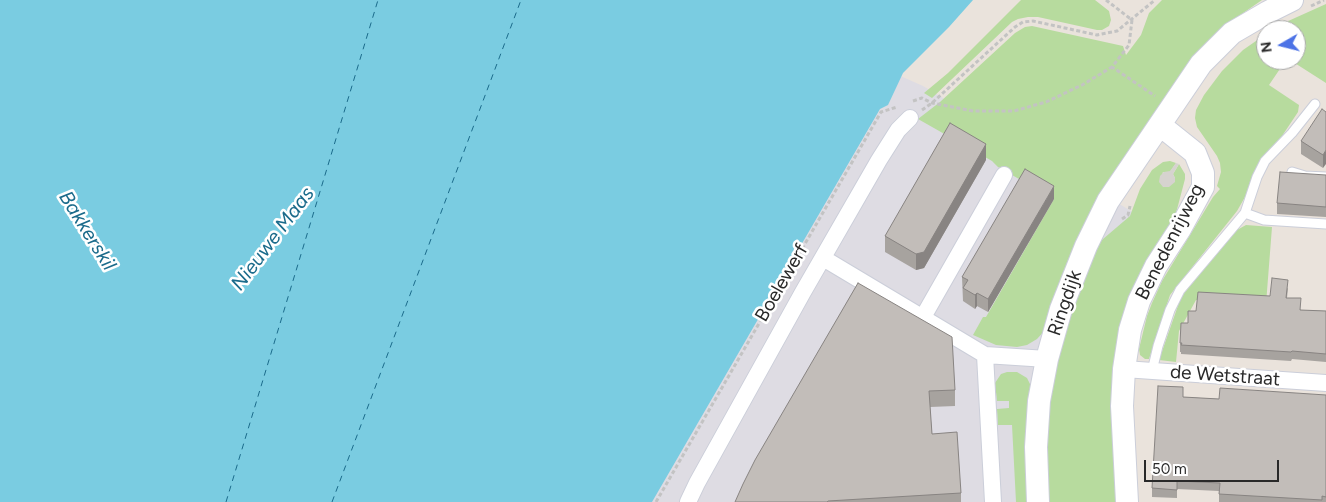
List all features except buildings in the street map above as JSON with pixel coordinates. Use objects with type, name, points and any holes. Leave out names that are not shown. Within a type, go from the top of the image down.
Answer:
[{"type":"street","points":[[1160,125],[1202,64],[1232,34],[1268,12],[1300,4]]},
{"type":"street","name":"Boelewerf","points":[[688,502],[823,258],[908,111]]},
{"type":"street","name":"Ringdijk","points":[[1038,502],[1036,447],[1039,401],[1047,359],[1061,309],[1086,246],[1108,201],[1160,125]]},
{"type":"street","name":"Benedenrijweg","points":[[1127,502],[1122,406],[1124,369],[1130,330],[1140,301],[1156,266],[1180,229],[1203,186],[1204,173],[1195,153],[1160,125]]},
{"type":"street","points":[[923,317],[1004,175]]},
{"type":"street","name":"Boelewerf","points":[[823,258],[985,355],[1047,359]]},
{"type":"street","points":[[985,355],[993,502]]},
{"type":"street","name":"de Wetstraat","points":[[1124,369],[1326,383]]},
{"type":"lane","points":[[1152,371],[1170,310],[1180,290],[1245,213],[1257,176],[1265,161],[1292,133],[1315,104]]},
{"type":"lane","points":[[1292,172],[1305,176],[1326,177]]},
{"type":"lane","points":[[1245,213],[1264,220],[1326,224]]},
{"type":"path","points":[[1106,0],[1132,20]]},
{"type":"path","points":[[908,111],[932,102],[1015,26],[1022,22],[1033,21],[1097,35],[1117,31],[1156,0]]},
{"type":"path","points":[[1300,4],[1324,0]]},
{"type":"path","points":[[908,111],[922,98],[973,112],[1014,111],[1046,102],[1082,85],[1112,67],[1129,45],[1132,20]]},
{"type":"path","points":[[1112,67],[1152,95]]},
{"type":"path","name":"Boelewerf","points":[[656,502],[881,112],[898,107]]},
{"type":"shaded area","points":[[880,67],[923,86],[1146,220],[1075,502],[619,502]]},
{"type":"shaded area","points":[[1176,163],[1179,164],[1173,174],[1175,182],[1169,187],[1163,187],[1159,182],[1160,176],[1164,172],[1170,171]]},
{"type":"green space","points":[[1021,0],[1095,0],[1109,11],[1111,20],[1109,26],[1102,30],[1097,30],[1038,17],[1018,19],[1012,22],[932,98],[924,93],[948,73]]},
{"type":"green space","points":[[1162,0],[1262,0],[1223,27],[1046,329],[1037,339],[1027,345],[1017,347],[996,345],[973,335],[983,317],[986,317],[1054,199],[918,119],[940,102],[1015,33],[1025,27],[1032,26],[1123,46],[1126,55],[1141,35],[1149,13]]},
{"type":"green space","points":[[1326,4],[1326,83],[1306,70],[1306,20],[1290,20]]},
{"type":"green space","points":[[1256,41],[1256,70],[1279,70],[1269,85],[1299,105],[1298,112],[1282,136],[1260,161],[1237,211],[1170,295],[1149,359],[1145,359],[1140,355],[1139,349],[1152,303],[1162,281],[1213,197],[1220,189],[1217,186],[1221,172],[1220,163],[1197,127],[1196,110],[1204,95],[1222,71],[1243,50]]},
{"type":"green space","points":[[1170,161],[1176,163],[1170,172],[1162,173],[1175,182],[1173,174],[1179,164],[1185,174],[1185,179],[1175,217],[1136,286],[1119,502],[1045,502],[1047,405],[1071,305],[1096,245],[1130,216],[1140,189],[1152,170],[1163,162]]},
{"type":"green space","points":[[1246,225],[1272,227],[1266,304],[1196,300],[1179,331],[1176,362],[1159,360],[1181,297],[1237,230]]},
{"type":"green space","points":[[1017,372],[1027,378],[1032,388],[1029,502],[1016,502],[1012,425],[998,425],[997,409],[1009,408],[1009,401],[997,401],[995,383],[1001,374]]},
{"type":"water","points":[[0,0],[973,0],[903,73],[888,105],[880,109],[652,502],[0,502]]},
{"type":"ferry route","points":[[226,502],[378,0]]},
{"type":"ferry route","points":[[332,502],[521,0]]},
{"type":"water label","name":"Bakkerskil","points":[[87,231]]},
{"type":"water label","name":"Nieuwe Maas","points":[[273,239]]}]
